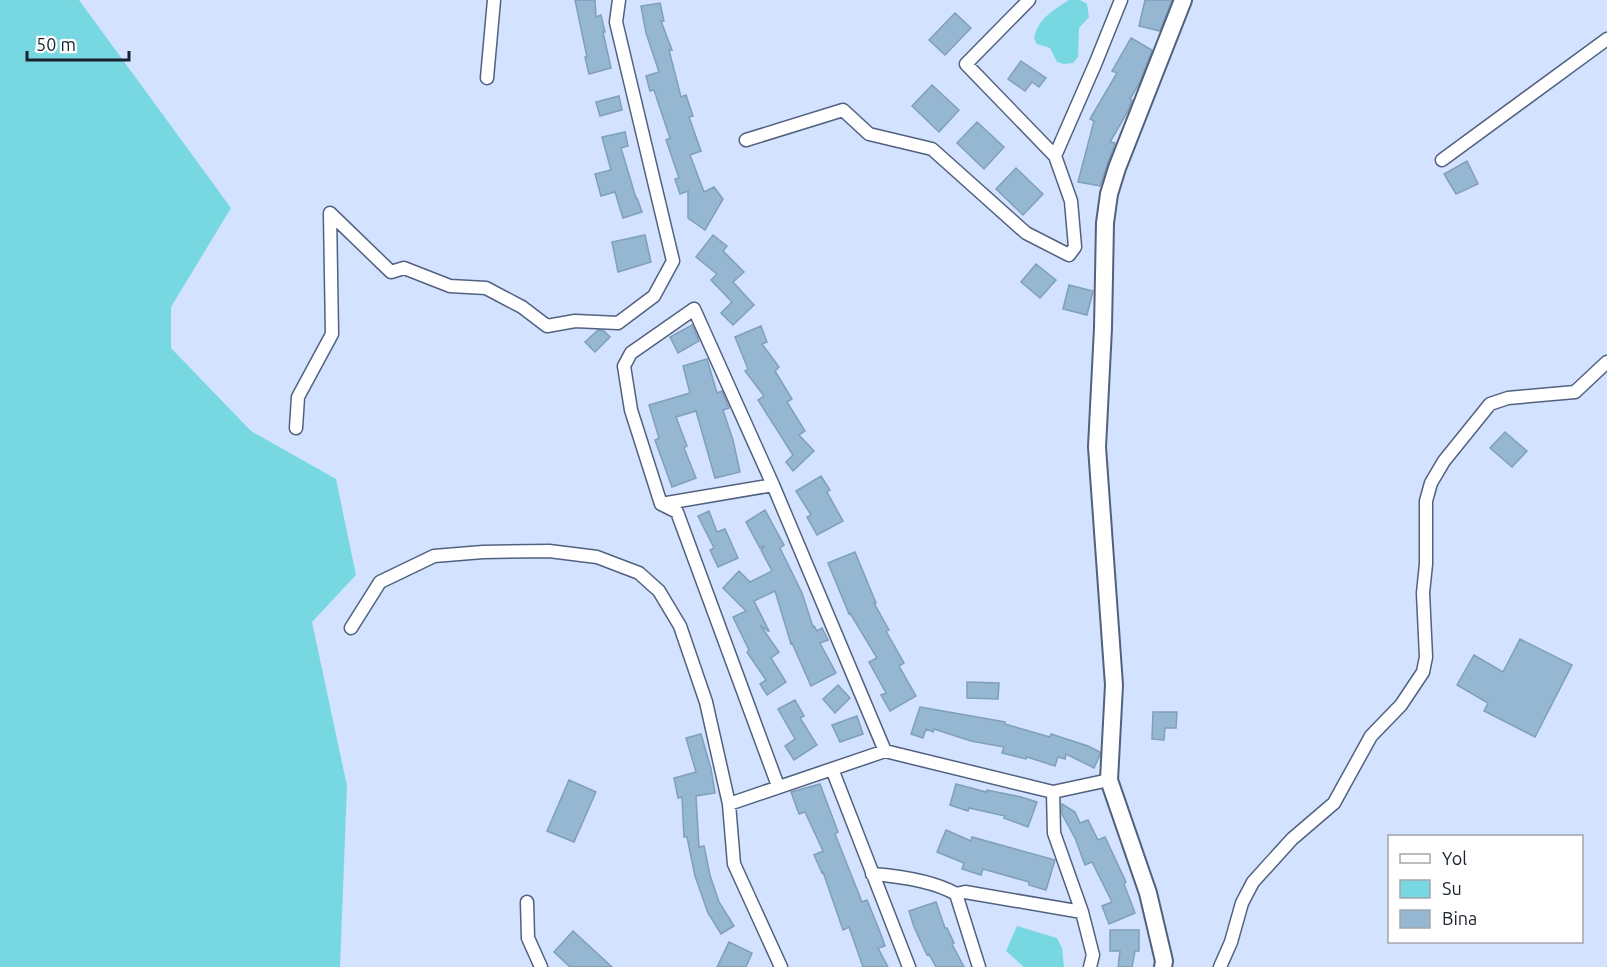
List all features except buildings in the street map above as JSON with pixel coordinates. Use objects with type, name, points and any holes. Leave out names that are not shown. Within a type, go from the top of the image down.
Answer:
[{"type":"main road","points":[[1166,965],[1148,893],[1109,780],[1114,685],[1097,447],[1105,224],[1109,194],[1183,0]]},
{"type":"street","points":[[487,78],[494,0]]},
{"type":"street","points":[[296,428],[298,397],[332,334],[330,213],[391,272],[404,268],[450,286],[486,288],[522,307],[548,327],[575,321],[618,323],[654,296],[673,261],[616,22],[619,0]]},
{"type":"street","points":[[746,140],[843,110],[869,134],[932,149],[1026,233],[1069,255],[1075,247],[1071,201],[1054,156],[966,64],[1029,0]]},
{"type":"street","points":[[1054,156],[1121,0]]},
{"type":"street","points":[[1442,160],[1607,39]]},
{"type":"street","points":[[778,786],[676,512],[661,504],[631,410],[624,366],[631,353],[694,309],[773,485],[885,751]]},
{"type":"street","points":[[1220,967],[1231,942],[1242,903],[1253,882],[1292,839],[1334,803],[1371,736],[1401,705],[1423,672],[1426,657],[1423,593],[1426,564],[1426,501],[1431,483],[1444,461],[1491,404],[1508,398],[1575,392],[1607,362]]},
{"type":"street","points":[[661,504],[773,485]]},
{"type":"street","points":[[351,628],[380,582],[434,556],[483,552],[549,551],[597,556],[639,573],[659,591],[680,626],[706,702],[729,804],[734,864],[781,967]]},
{"type":"street","points":[[729,804],[885,751],[1053,792],[1109,780]]},
{"type":"street","points":[[832,769],[909,967]]},
{"type":"street","points":[[1053,792],[1054,833],[1082,912],[1094,955],[1090,967]]},
{"type":"street","points":[[872,874],[897,876],[948,889],[956,894],[979,967]]},
{"type":"street","points":[[956,894],[965,892],[1082,912]]},
{"type":"street","points":[[527,902],[528,938],[541,967]]},
{"type":"water","points":[[0,0],[79,0],[231,208],[171,307],[171,348],[251,431],[336,479],[356,575],[312,622],[347,786],[340,967],[0,967]]},
{"type":"water","points":[[1069,0],[1080,0],[1087,4],[1089,17],[1079,28],[1078,57],[1073,63],[1064,64],[1057,62],[1050,48],[1037,44],[1034,38],[1043,20]]},
{"type":"water","points":[[1017,926],[1057,938],[1062,948],[1064,967],[1024,967],[1006,951]]}]
